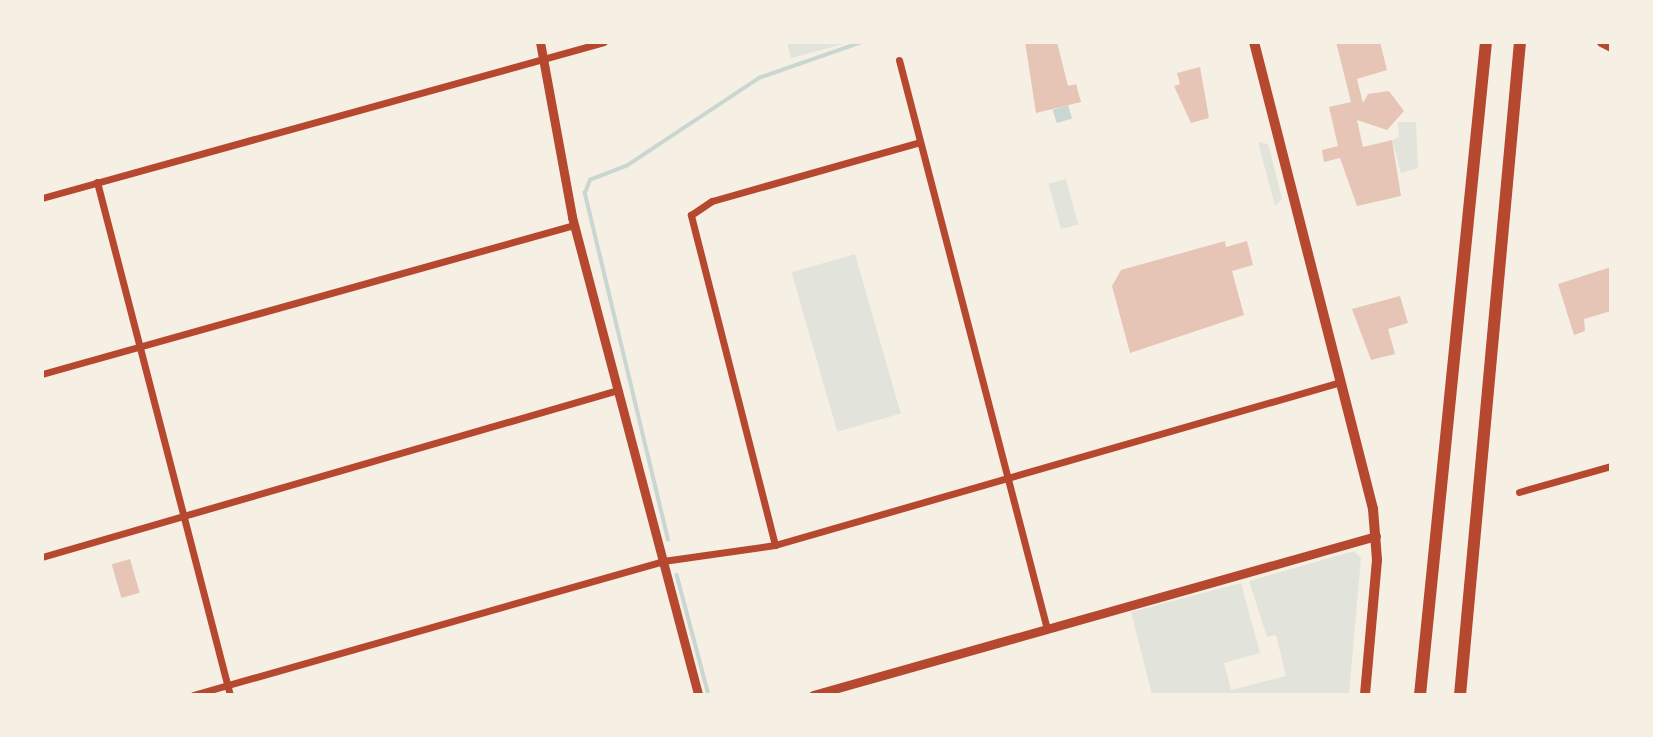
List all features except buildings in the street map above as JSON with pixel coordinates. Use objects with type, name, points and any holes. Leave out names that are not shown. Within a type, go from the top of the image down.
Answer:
[{"type":"highway","points":[[1420,695],[1486,42]]},
{"type":"highway","points":[[1460,695],[1520,42]]},
{"type":"main road","points":[[1254,42],[1341,382],[1376,536],[1365,695]]},
{"type":"street","points":[[540,42],[574,225],[698,695]]},
{"type":"street","points":[[42,198],[604,42]]},
{"type":"street","points":[[1601,42],[1611,47]]},
{"type":"street","points":[[898,60],[1047,629]]},
{"type":"street","points":[[775,545],[691,215],[712,201],[920,142]]},
{"type":"street","points":[[96,182],[230,695]]},
{"type":"street","points":[[42,374],[574,225]]},
{"type":"street","points":[[193,695],[663,561],[775,545],[1341,382]]},
{"type":"street","points":[[42,557],[183,519],[618,390]]},
{"type":"street","points":[[1519,492],[1611,466]]},
{"type":"street","points":[[813,695],[1376,536]]},
{"type":"shaded area","points":[[787,42],[851,42],[791,58]]},
{"type":"shaded area","points":[[1068,105],[1072,118],[1057,123],[1053,110]]},
{"type":"shaded area","points":[[1398,122],[1416,122],[1418,168],[1401,173],[1392,140],[1399,137]]},
{"type":"shaded area","points":[[1258,142],[1268,144],[1282,199],[1275,206]]},
{"type":"shaded area","points":[[1066,179],[1078,224],[1061,229],[1049,184]]},
{"type":"shaded area","points":[[855,254],[901,414],[837,432],[792,272]]},
{"type":"shaded area","points":[[1354,551],[1361,558],[1349,695],[1152,695],[1131,612],[1241,583],[1260,653],[1224,663],[1231,690],[1286,676],[1276,635],[1267,637],[1249,581]]},
{"type":"waterway","points":[[668,540],[585,193],[590,180],[628,165],[759,78],[862,42]]},
{"type":"waterway","points":[[677,575],[709,695]]}]
